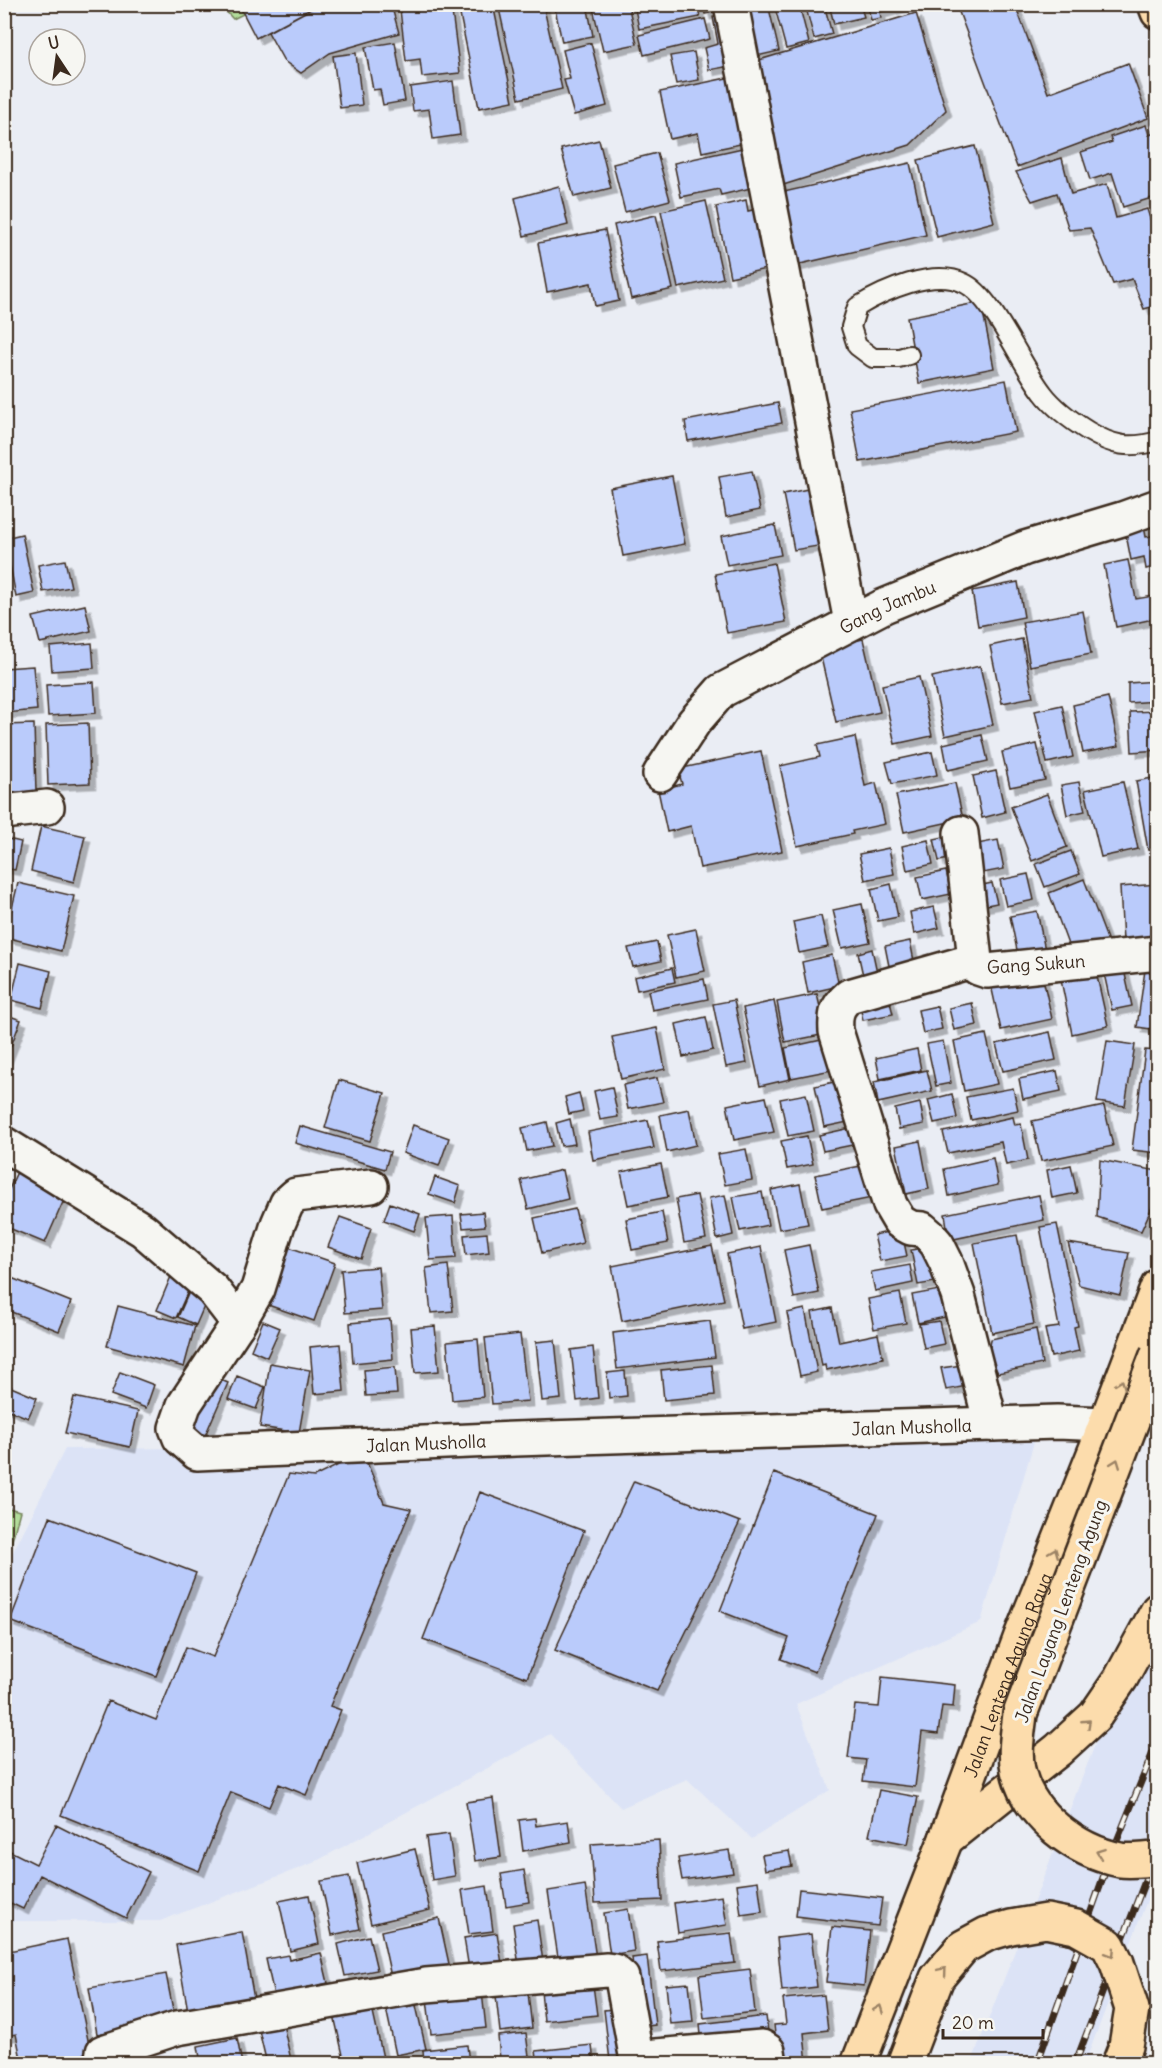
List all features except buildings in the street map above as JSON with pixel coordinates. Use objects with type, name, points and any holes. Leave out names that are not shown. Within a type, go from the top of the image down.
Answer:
[{"type":"main road","points":[[1155,4],[1158,12]]},
{"type":"main road","name":"Jalan Lenteng Agung Raya","points":[[858,2064],[1158,1286]]},
{"type":"main road","name":"Jalan Layang Lenteng Agung","points":[[1158,1353],[1020,1714],[1016,1744],[1018,1770],[1027,1794],[1039,1813],[1077,1845],[1122,1860],[1158,1859]]},
{"type":"main road","points":[[946,1839],[1058,1750],[1095,1716],[1121,1678],[1158,1610]]},
{"type":"main road","points":[[904,2064],[937,1978],[963,1947],[987,1934],[1046,1921],[1076,1927],[1108,1945],[1118,1963],[1132,2009],[1126,2046],[1119,2064]]},
{"type":"street","points":[[731,4],[851,622]]},
{"type":"street","name":"Gang Jambu","points":[[660,774],[694,722],[721,691],[884,606],[1025,548],[1158,506]]},
{"type":"street","points":[[4,812],[47,807]]},
{"type":"street","name":"Gang Sukun","points":[[961,833],[975,960],[978,968],[987,971],[1158,953]]},
{"type":"street","points":[[975,960],[849,996],[839,1004],[835,1016],[836,1031],[890,1205],[900,1222],[911,1228],[922,1229],[930,1236],[946,1262],[958,1295],[991,1425]]},
{"type":"street","points":[[6,1150],[143,1230],[213,1290],[237,1325],[258,1289],[267,1256],[287,1203],[296,1195],[371,1186]]},
{"type":"street","name":"Jalan Musholla","points":[[237,1325],[184,1405],[176,1428],[180,1438],[197,1453],[527,1439],[1057,1422],[1106,1424]]},
{"type":"street","points":[[101,2064],[103,2052],[177,2028],[426,1985],[607,1970],[614,1971],[622,1978],[636,2055],[644,2057],[762,2047],[768,2051],[770,2064]]},
{"type":"lane","points":[[909,355],[899,358],[873,358],[857,346],[851,327],[856,307],[877,294],[909,283],[944,278],[965,283],[999,320],[1043,394],[1071,420],[1102,439],[1124,446],[1158,441]]},
{"type":"shaded area","points":[[1034,1442],[981,1622],[796,1704],[830,1790],[752,1839],[687,1779],[621,1808],[550,1734],[313,1863],[160,1921],[5,1921],[4,1570],[65,1449]]},
{"type":"shaded area","points":[[1157,1585],[1157,1874],[1085,2063],[971,2064]]},
{"type":"green space","points":[[220,5],[261,5],[233,19]]},
{"type":"green space","points":[[4,1507],[20,1511],[5,1566]]},
{"type":"railway","points":[[1037,2064],[1110,1858],[1158,1740]]},
{"type":"railway","points":[[1075,2064],[1158,1847]]}]
